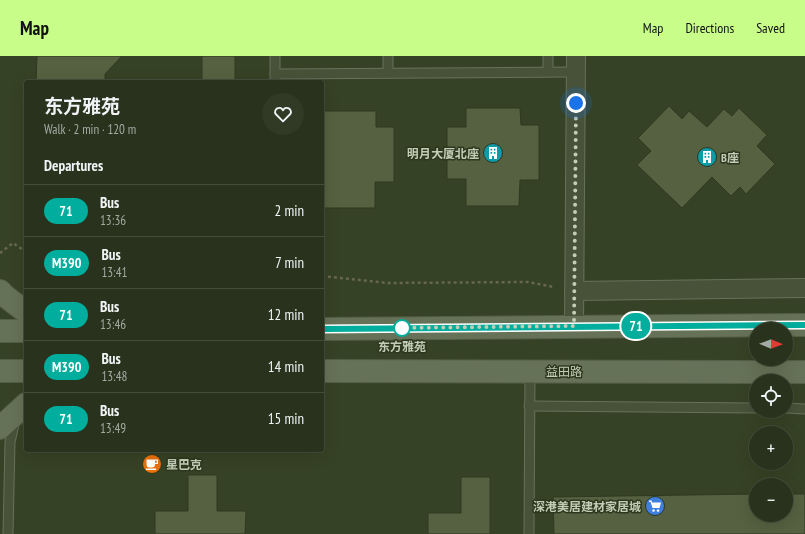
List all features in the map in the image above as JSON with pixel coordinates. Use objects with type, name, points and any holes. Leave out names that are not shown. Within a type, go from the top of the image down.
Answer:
[{"type":"main road","points":[[0,290],[5,296],[24,310]]},
{"type":"main road","points":[[324,329],[805,325]]},
{"type":"main road","points":[[0,331],[24,331]]},
{"type":"main road","points":[[0,371],[24,371]]},
{"type":"main road","name":"益田路","points":[[324,371],[805,372]]},
{"type":"main road","points":[[0,428],[24,406]]},
{"type":"street","points":[[574,326],[576,64]]},
{"type":"street","points":[[574,291],[805,288]]},
{"type":"lane","points":[[275,56],[275,78],[388,73],[548,71],[576,64]]},
{"type":"lane","points":[[388,56],[388,73]]},
{"type":"lane","points":[[548,56],[548,71]]},
{"type":"lane","points":[[528,534],[530,371]]},
{"type":"lane","points":[[8,534],[10,442],[16,417],[24,406]]},
{"type":"lane","points":[[529,406],[749,408]]},
{"type":"lane","points":[[793,408],[805,408]]},
{"type":"path","points":[[0,253],[13,243],[24,251]]},
{"type":"path","points":[[324,276],[388,283],[528,282],[574,291]]},
{"type":"building","points":[[37,56],[122,56],[105,74],[105,80],[36,80]]},
{"type":"building","points":[[202,56],[235,56],[235,80],[202,80]]},
{"type":"building","name":"B座","points":[[669,106],[682,119],[689,111],[707,127],[724,109],[732,116],[739,108],[767,135],[757,146],[775,164],[746,194],[740,187],[731,196],[712,177],[682,208],[637,165],[651,151],[638,138]]},
{"type":"building","name":"明月大厦北座","points":[[466,108],[520,108],[521,125],[539,125],[539,180],[520,180],[519,206],[466,206],[466,179],[447,179],[447,127],[466,127]]},
{"type":"building","points":[[324,111],[376,111],[376,127],[394,127],[394,182],[375,182],[375,208],[324,208]]},
{"type":"building","points":[[188,475],[217,475],[217,511],[246,511],[245,534],[155,534],[155,511],[188,511]]},
{"type":"building","points":[[461,477],[490,477],[490,534],[428,534],[428,513],[461,513]]},
{"type":"building","name":"深港美居建材家居城","points":[[749,494],[749,522],[793,522],[793,494],[805,494],[805,534],[554,534],[553,497]]},
{"type":"bus line","name":"71","points":[[324,329],[805,325]]},
{"type":"place","name":"明月大厦北座","points":[[493,153]]},
{"type":"place","name":"B座","points":[[707,157]]},
{"type":"place","name":"东方雅苑","points":[[402,328]]},
{"type":"place","name":"星巴克","points":[[152,464]]},
{"type":"place","name":"深港美居建材家居城","points":[[655,506]]},
{"type":"route","points":[[402,328],[574,326],[576,103]]}]
